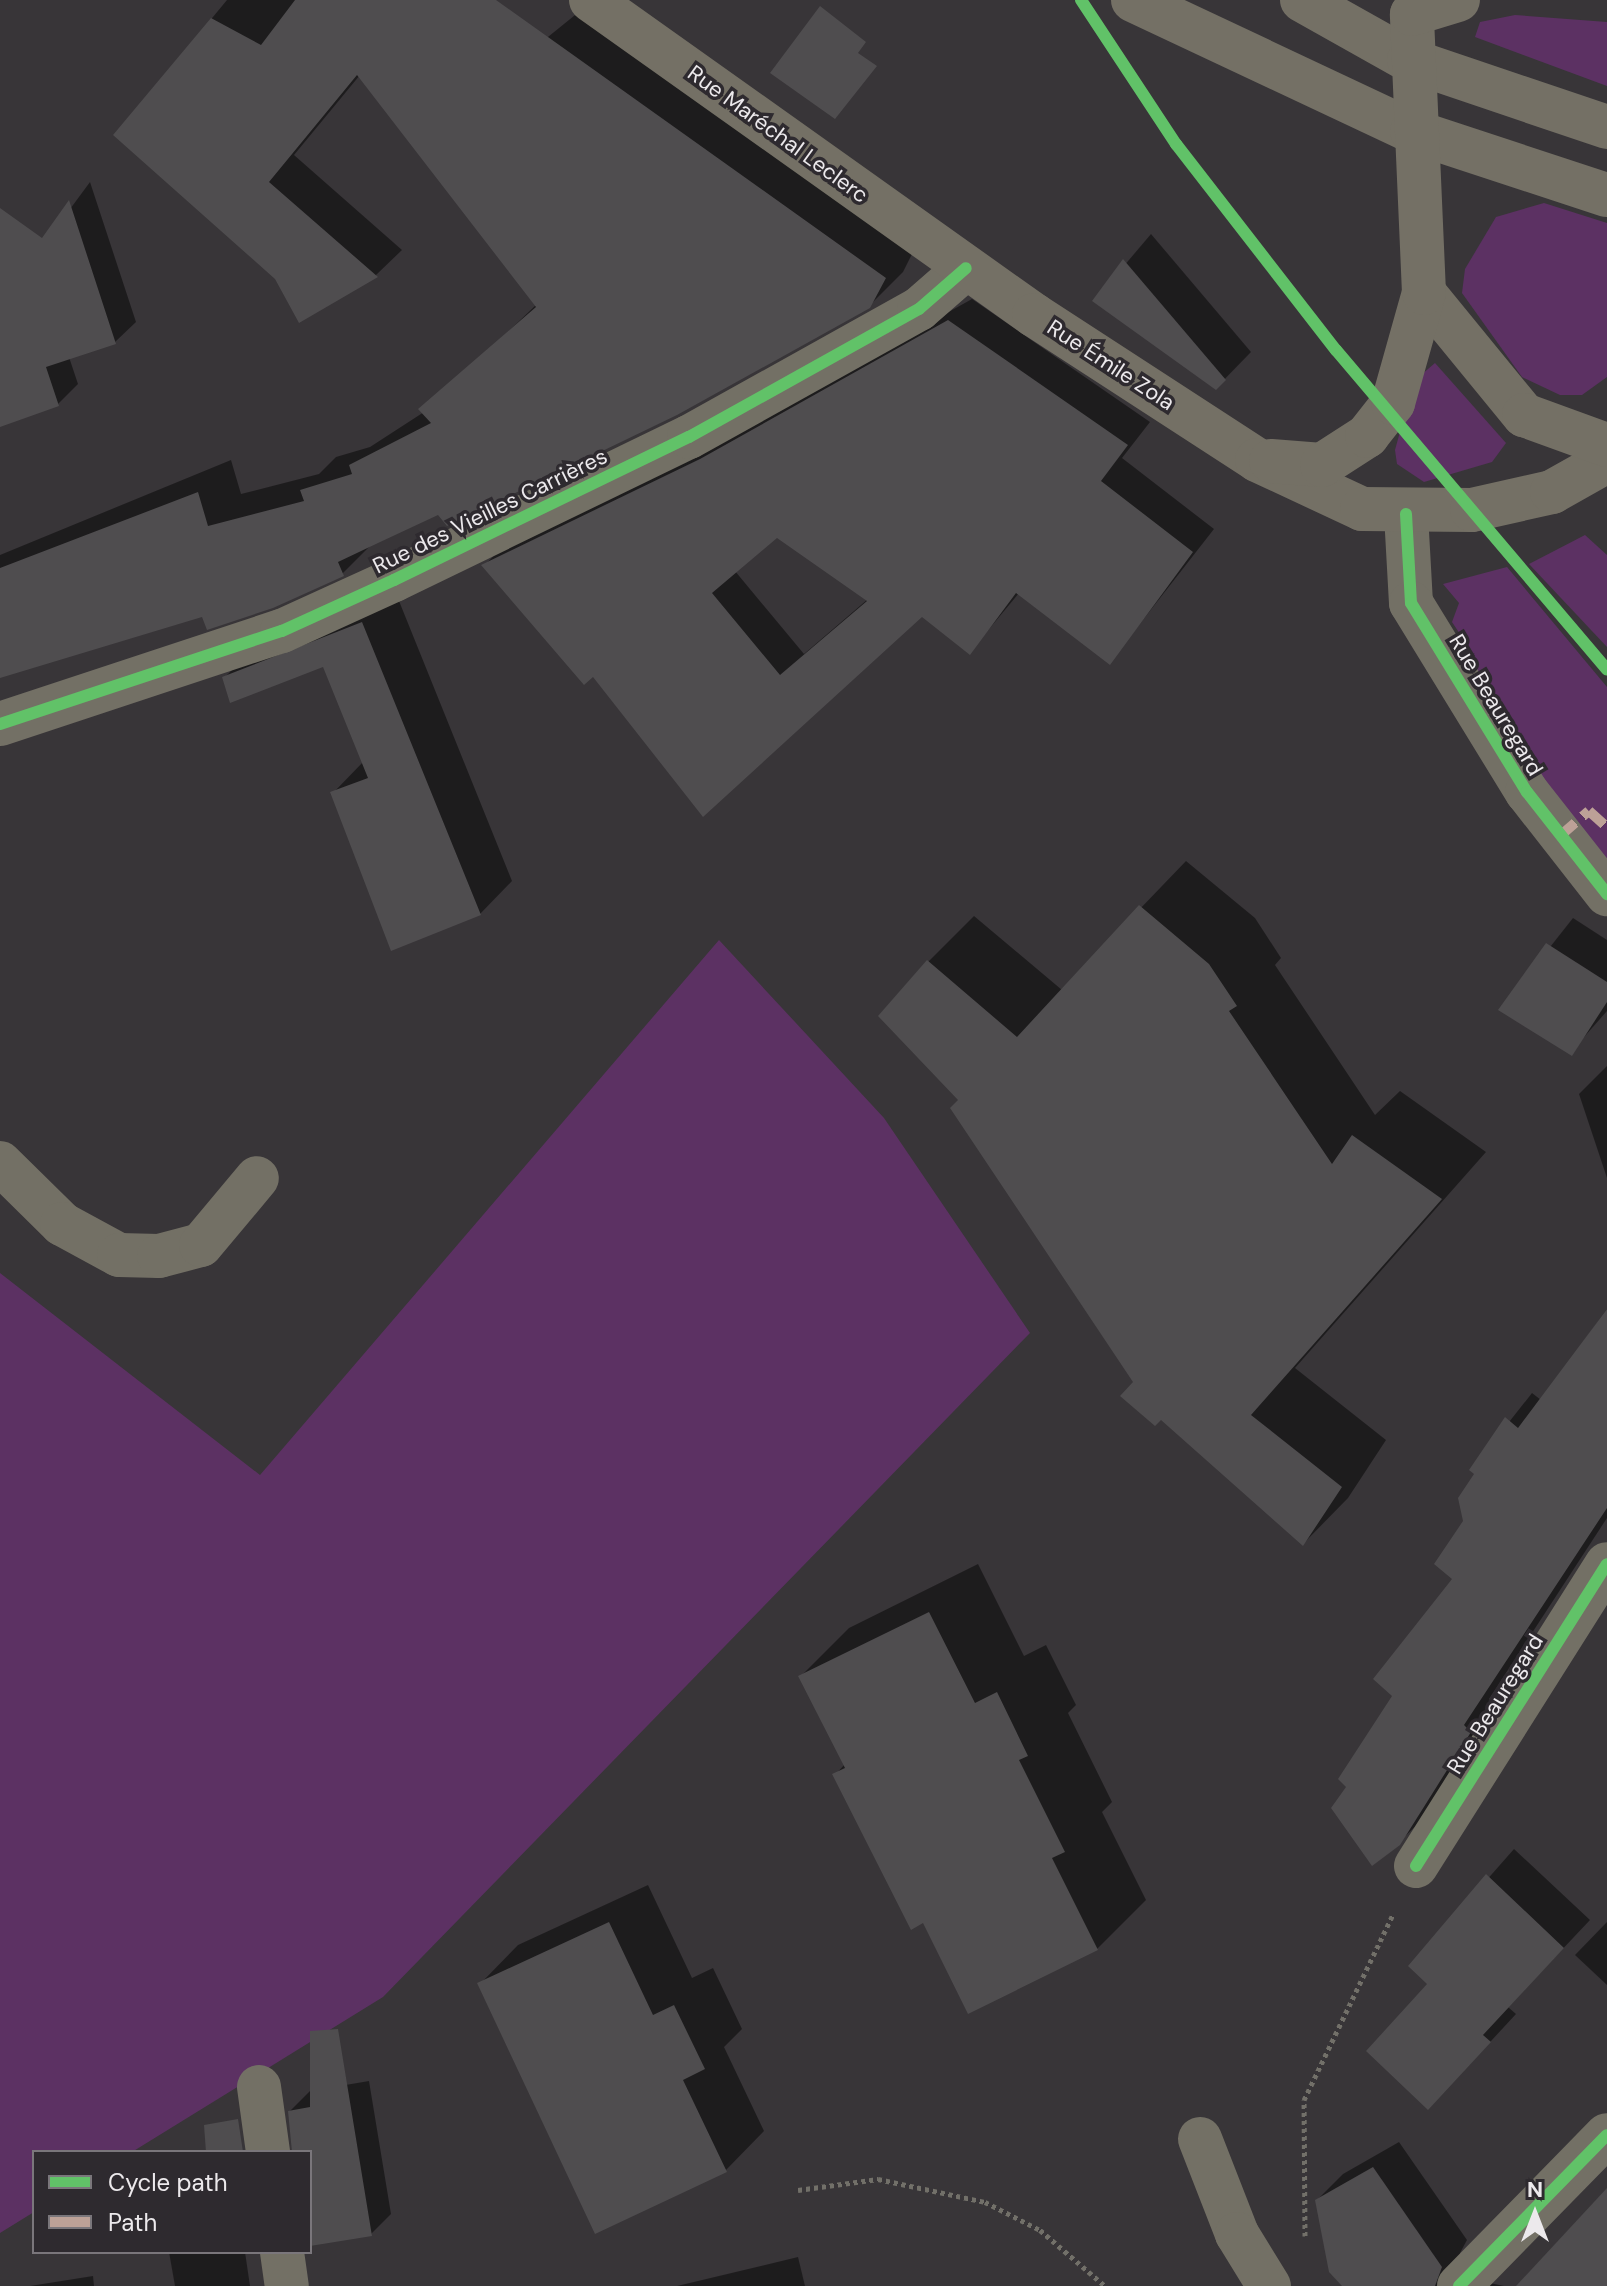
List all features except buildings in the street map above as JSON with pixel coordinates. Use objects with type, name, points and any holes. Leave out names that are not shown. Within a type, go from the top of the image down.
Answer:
[{"type":"main road","name":"Rue Maréchal Leclerc","points":[[591,0],[966,268]]},
{"type":"main road","points":[[1133,0],[1412,131],[1607,195]]},
{"type":"main road","points":[[1302,0],[1409,60],[1607,127]]},
{"type":"main road","points":[[1257,460],[1322,465],[1367,436],[1393,403],[1424,293],[1409,60],[1412,7],[1458,0]]},
{"type":"main road","name":"Rue Émile Zola","points":[[966,268],[1257,460],[1362,509],[1406,514],[1472,510],[1552,492],[1607,461]]},
{"type":"main road","points":[[1424,293],[1524,415],[1607,445]]},
{"type":"street","name":"Rue des Vieilles Carrières","points":[[0,724],[282,631],[394,580],[689,437],[919,309],[966,268]]},
{"type":"street","name":"Rue Beauregard","points":[[1406,514],[1411,603],[1527,792],[1607,894]]},
{"type":"street","points":[[0,1163],[62,1224],[119,1255],[159,1256],[201,1245],[257,1178]]},
{"type":"street","name":"Rue Beauregard","points":[[1416,1866],[1607,1564]]},
{"type":"street","points":[[259,2087],[268,2150]]},
{"type":"street","points":[[1459,2286],[1607,2135]]},
{"type":"street","points":[[1200,2139],[1237,2234],[1269,2286]]},
{"type":"street","points":[[282,2254],[287,2286]]},
{"type":"path","points":[[1305,2255],[1304,2100],[1416,1866]]},
{"type":"path","points":[[798,2190],[878,2179],[985,2202],[1040,2230],[1105,2286]]},
{"type":"shaded area","points":[[1515,15],[1607,22],[1607,86],[1475,37],[1480,22]]},
{"type":"shaded area","points":[[1544,203],[1607,223],[1607,377],[1582,395],[1560,395],[1522,377],[1462,293],[1465,269],[1496,217]]},
{"type":"shaded area","points":[[1435,363],[1506,443],[1492,462],[1424,482],[1397,464],[1395,450],[1414,381]]},
{"type":"shaded area","points":[[1585,535],[1607,555],[1607,647],[1529,564]]},
{"type":"shaded area","points":[[1507,567],[1607,687],[1607,870],[1445,638],[1460,634],[1452,622],[1459,603],[1443,584]]},
{"type":"shaded area","points":[[719,940],[884,1118],[1030,1333],[383,1997],[135,2150],[32,2150],[32,2213],[0,2233],[0,1273],[260,1475]]},
{"type":"marked path","points":[[1560,836],[1589,811],[1607,827]]},
{"type":"cycle path","points":[[1081,0],[1176,144],[1336,350],[1607,670]]},
{"type":"cycle path","points":[[0,724],[282,631],[394,580],[689,437],[919,309],[966,268]]},
{"type":"cycle path","points":[[1406,514],[1411,603],[1527,792],[1607,894]]},
{"type":"cycle path","points":[[1416,1866],[1607,1564]]},
{"type":"cycle path","points":[[1459,2286],[1607,2135]]}]
